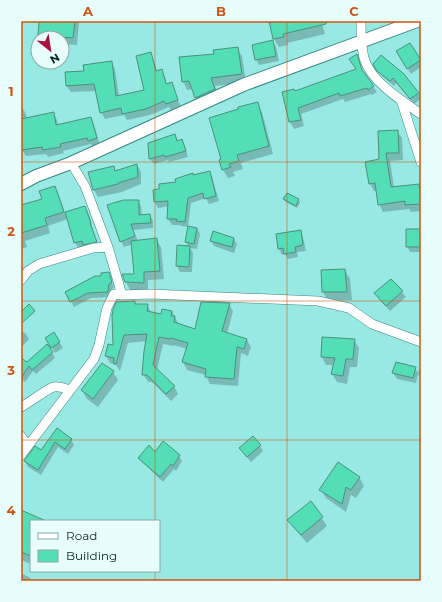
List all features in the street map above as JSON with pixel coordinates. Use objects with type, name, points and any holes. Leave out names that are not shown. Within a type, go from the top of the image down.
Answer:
[{"type":"street","points":[[361,21],[361,42],[364,60],[372,75],[401,100],[421,114]]},
{"type":"street","points":[[21,184],[243,85],[417,21]]},
{"type":"street","points":[[401,100],[421,162]]},
{"type":"street","points":[[71,163],[85,186],[108,247],[122,295]]},
{"type":"street","points":[[21,280],[28,271],[39,264],[93,248],[108,247]]},
{"type":"street","points":[[21,456],[94,359],[99,346],[106,308],[114,294],[151,294],[318,301],[349,308],[372,324],[421,342]]},
{"type":"street","points":[[21,407],[55,386],[70,390]]},
{"type":"street","points":[[21,436],[28,446]]},
{"type":"building","points":[[39,21],[75,21],[73,38],[70,38],[70,30],[38,30]]},
{"type":"building","points":[[269,21],[326,21],[326,24],[283,34],[284,37],[273,39]]},
{"type":"building","points":[[273,40],[276,56],[255,60],[252,45]]},
{"type":"building","points":[[410,43],[421,60],[407,69],[396,51]]},
{"type":"building","points":[[238,47],[242,74],[211,78],[215,89],[195,98],[189,81],[182,82],[179,57],[214,54],[213,50]]},
{"type":"building","points":[[151,52],[156,71],[162,69],[166,84],[172,82],[178,100],[166,104],[164,101],[146,109],[122,114],[121,108],[100,113],[94,84],[66,86],[65,72],[84,71],[83,65],[112,61],[116,96],[144,90],[136,56]]},
{"type":"building","points":[[357,54],[362,70],[374,86],[368,90],[367,88],[340,96],[339,93],[298,108],[301,120],[289,122],[282,92],[294,89],[295,91],[356,69],[349,59]]},
{"type":"building","points":[[381,55],[404,74],[419,93],[410,99],[393,78],[390,81],[377,71],[373,64]]},
{"type":"building","points":[[258,102],[269,146],[237,155],[239,161],[229,164],[231,167],[222,170],[219,160],[221,159],[209,118],[238,109],[238,107]]},
{"type":"building","points":[[54,112],[56,125],[91,117],[97,138],[88,141],[87,138],[60,144],[61,147],[43,150],[42,147],[21,150],[21,119]]},
{"type":"building","points":[[398,130],[399,153],[386,153],[391,187],[419,184],[421,204],[405,205],[405,201],[378,205],[375,183],[369,184],[365,162],[379,159],[378,131]]},
{"type":"building","points":[[175,134],[177,141],[182,139],[186,151],[165,157],[164,155],[149,159],[148,143]]},
{"type":"building","points":[[137,164],[138,177],[93,190],[88,172],[114,166],[115,171]]},
{"type":"building","points":[[210,171],[216,196],[204,199],[203,193],[188,198],[185,222],[176,221],[177,219],[167,219],[168,201],[154,202],[153,190],[159,189],[159,184],[176,182],[175,179],[193,173],[193,175]]},
{"type":"building","points":[[55,186],[64,212],[45,218],[47,225],[21,233],[21,205],[42,199],[39,191]]},
{"type":"building","points":[[287,193],[299,199],[296,206],[283,199]]},
{"type":"building","points":[[123,200],[139,200],[139,215],[150,214],[151,223],[131,224],[135,236],[120,242],[107,205]]},
{"type":"building","points":[[85,206],[97,242],[83,245],[82,241],[74,243],[65,212]]},
{"type":"building","points":[[188,226],[197,228],[194,244],[185,242]]},
{"type":"building","points":[[406,229],[421,229],[421,247],[406,247]]},
{"type":"building","points":[[301,230],[303,245],[295,247],[296,252],[284,254],[283,248],[278,249],[276,234]]},
{"type":"building","points":[[213,231],[234,238],[232,247],[210,241]]},
{"type":"building","points":[[157,238],[160,271],[144,272],[144,283],[125,282],[122,274],[134,274],[131,241]]},
{"type":"building","points":[[177,245],[190,246],[189,267],[176,266]]},
{"type":"building","points":[[345,269],[347,292],[322,292],[321,270]]},
{"type":"building","points":[[109,272],[112,282],[109,284],[108,292],[88,293],[70,302],[65,292],[95,276],[101,276],[101,273]]},
{"type":"building","points":[[391,279],[403,291],[386,306],[374,293]]},
{"type":"building","points":[[135,301],[135,304],[148,304],[147,311],[161,314],[162,309],[172,311],[171,316],[175,316],[174,322],[195,329],[201,302],[230,303],[222,331],[247,339],[244,349],[237,347],[234,379],[205,377],[206,369],[182,362],[188,343],[171,338],[159,337],[153,365],[175,386],[166,394],[147,375],[142,375],[147,334],[124,335],[116,364],[114,364],[114,358],[105,356],[108,344],[113,345],[113,310],[116,302]]},
{"type":"building","points":[[29,304],[35,311],[21,324],[21,312]]},
{"type":"building","points":[[54,332],[60,342],[51,348],[45,338]]},
{"type":"building","points":[[322,337],[355,339],[353,359],[346,359],[343,376],[331,374],[335,358],[321,357]]},
{"type":"building","points":[[47,344],[53,352],[32,370],[29,366],[21,378],[21,358],[27,362]]},
{"type":"building","points":[[396,362],[416,367],[413,378],[392,373]]},
{"type":"building","points":[[102,363],[114,371],[93,399],[81,390]]},
{"type":"building","points":[[57,428],[72,439],[65,449],[55,442],[38,470],[24,461],[35,446],[41,450]]},
{"type":"building","points":[[253,436],[261,445],[247,457],[239,448]]},
{"type":"building","points":[[163,441],[180,455],[173,466],[171,464],[160,477],[138,458],[149,445],[155,452]]},
{"type":"building","points":[[338,462],[360,477],[351,490],[346,487],[342,504],[319,490]]},
{"type":"building","points":[[311,501],[323,517],[301,535],[287,520]]},
{"type":"building","points":[[21,510],[44,520],[30,520],[30,556],[21,552]]}]
